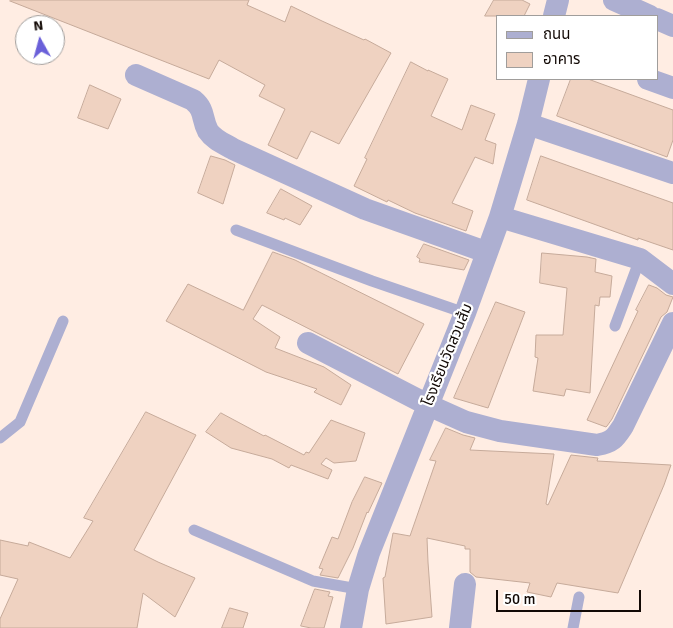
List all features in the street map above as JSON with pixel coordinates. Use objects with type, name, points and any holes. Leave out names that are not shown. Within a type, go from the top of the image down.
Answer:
[{"type":"street","points":[[554,15],[558,0]]},
{"type":"street","points":[[614,0],[648,15]]},
{"type":"street","points":[[658,19],[673,26]]},
{"type":"street","points":[[136,75],[193,100],[200,106],[208,130],[215,139],[234,149],[365,209],[486,252]]},
{"type":"street","name":"โรงเรียนวัดสวนส้ม","points":[[351,628],[358,589],[369,552],[465,314],[500,217],[528,124],[538,80]]},
{"type":"street","points":[[651,80],[673,88]]},
{"type":"street","points":[[528,124],[673,173]]},
{"type":"street","points":[[500,217],[640,259],[673,284]]},
{"type":"street","points":[[308,343],[428,405],[466,422],[500,431],[597,444],[608,443],[615,438],[623,426],[673,323]]},
{"type":"street","points":[[460,628],[465,584]]},
{"type":"lane","points":[[236,230],[465,314]]},
{"type":"lane","points":[[615,326],[640,259]]},
{"type":"lane","points":[[0,438],[20,422],[63,321]]},
{"type":"lane","points":[[194,530],[313,581],[358,589]]},
{"type":"lane","points":[[573,628],[579,597]]},
{"type":"building","points":[[249,0],[247,5],[285,22],[291,6],[365,39],[391,53],[339,144],[311,131],[297,159],[268,145],[285,109],[259,96],[265,85],[219,60],[209,79],[65,23],[65,15],[46,15],[10,1]]},
{"type":"building","points":[[494,0],[522,0],[530,4],[524,15],[485,16]]},
{"type":"building","points":[[411,62],[448,79],[431,116],[462,130],[471,105],[495,114],[485,140],[496,144],[493,164],[475,157],[452,203],[473,211],[466,231],[415,213],[388,200],[387,202],[354,186],[367,159],[365,158]]},
{"type":"building","points":[[571,80],[591,80],[673,110],[673,140],[667,157],[557,116]]},
{"type":"building","points":[[90,85],[121,99],[108,129],[78,118]]},
{"type":"building","points":[[211,156],[235,165],[223,204],[198,193]]},
{"type":"building","points":[[541,156],[673,203],[673,250],[638,238],[638,240],[527,200]]},
{"type":"building","points":[[281,189],[312,206],[300,225],[267,213]]},
{"type":"building","points":[[424,244],[469,260],[464,270],[419,262],[420,259],[417,257]]},
{"type":"building","points":[[273,252],[295,260],[424,324],[398,374],[262,305],[253,319],[280,337],[275,348],[324,367],[351,385],[341,405],[314,392],[317,389],[266,372],[166,321],[188,284],[243,310]]},
{"type":"building","points":[[542,253],[596,259],[595,272],[612,276],[610,297],[600,297],[599,306],[595,305],[590,393],[566,389],[564,396],[533,391],[538,358],[535,357],[536,335],[563,335],[567,288],[540,283]]},
{"type":"building","points":[[649,285],[673,297],[667,312],[661,317],[607,426],[587,420],[638,311],[636,310]]},
{"type":"building","points":[[496,302],[525,312],[488,408],[454,398]]},
{"type":"building","points":[[146,412],[196,435],[134,550],[195,578],[175,617],[143,593],[137,628],[0,628],[0,619],[18,579],[0,575],[0,540],[28,546],[29,542],[70,558],[93,521],[84,518]]},
{"type":"building","points":[[221,413],[304,455],[306,452],[309,453],[331,420],[365,433],[356,461],[334,463],[326,458],[321,464],[332,470],[328,479],[291,465],[289,468],[272,459],[231,448],[206,432]]},
{"type":"building","points":[[446,428],[475,438],[470,450],[554,454],[546,504],[548,505],[571,455],[598,458],[597,461],[671,465],[618,593],[557,583],[551,597],[527,592],[530,583],[476,577],[470,572],[470,549],[465,549],[465,546],[427,538],[432,617],[386,624],[383,578],[385,577],[393,533],[410,536],[436,461],[430,460]]},
{"type":"building","points":[[365,477],[382,483],[367,512],[353,548],[338,578],[320,575],[323,569],[319,568],[332,537],[338,539],[352,502]]},
{"type":"building","points":[[315,589],[330,592],[328,596],[333,597],[324,628],[301,626]]},
{"type":"building","points":[[230,608],[248,613],[243,628],[222,628]]}]
